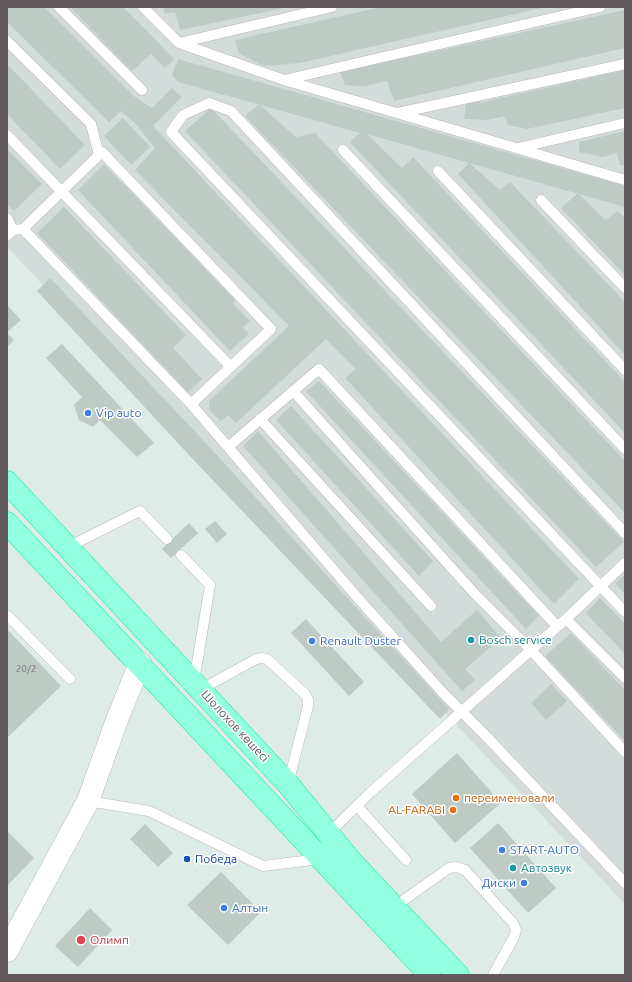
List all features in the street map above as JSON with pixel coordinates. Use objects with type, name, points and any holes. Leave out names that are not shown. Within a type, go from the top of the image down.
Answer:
[{"type":"highway","name":"Шолохов көшесі","points":[[7,482],[288,784],[350,860],[458,975]]},
{"type":"highway","points":[[7,523],[140,663],[430,975]]},
{"type":"highway","points":[[140,663],[158,645]]},
{"type":"street","points":[[7,951],[88,801],[117,720],[140,663]]},
{"type":"lane","points":[[59,7],[142,90]]},
{"type":"lane","points":[[143,7],[179,43],[284,80],[625,180]]},
{"type":"lane","points":[[179,43],[332,7]]},
{"type":"lane","points":[[284,80],[600,7]]},
{"type":"lane","points":[[7,41],[91,124],[99,155]]},
{"type":"lane","points":[[398,113],[625,64]]},
{"type":"lane","points":[[625,533],[231,111],[209,103],[183,115],[171,132],[625,612]]},
{"type":"lane","points":[[516,148],[625,123]]},
{"type":"lane","points":[[7,135],[231,367]]},
{"type":"lane","points":[[343,150],[625,448]]},
{"type":"lane","points":[[14,232],[62,192],[102,152],[271,329],[190,404]]},
{"type":"lane","points":[[438,171],[625,370]]},
{"type":"lane","points":[[541,200],[625,288]]},
{"type":"lane","points":[[7,218],[14,232],[190,404],[356,596],[461,712],[485,735],[625,883]]},
{"type":"lane","points":[[228,447],[319,368],[557,626]]},
{"type":"lane","points":[[293,391],[474,593],[530,650],[625,752]]},
{"type":"lane","points":[[260,419],[431,606]]},
{"type":"lane","points":[[68,547],[140,511],[167,539]]},
{"type":"lane","points":[[181,555],[210,585],[197,686]]},
{"type":"lane","points":[[88,801],[149,811],[263,866],[319,855],[329,833],[357,806],[625,563]]},
{"type":"lane","points":[[7,614],[70,679]]},
{"type":"lane","points":[[566,618],[625,678]]},
{"type":"lane","points":[[197,686],[256,659],[262,658],[266,659],[306,694],[308,706],[288,784]]},
{"type":"lane","points":[[357,806],[406,860]]},
{"type":"lane","points":[[394,907],[449,868],[457,867],[465,870],[513,923],[516,930],[514,937],[493,975]]},
{"type":"shaded area","points":[[7,7],[625,7],[625,904],[7,247]]},
{"type":"building","points":[[7,7],[44,7],[135,97],[152,108],[172,88],[182,97],[153,126],[579,579],[554,604],[345,378],[356,369],[326,339],[236,423],[228,415],[221,421],[209,410],[209,401],[289,326],[135,170],[155,148],[136,124],[121,111],[109,122],[7,22]]},
{"type":"building","points":[[70,7],[123,7],[174,59],[165,68],[151,54],[132,71]]},
{"type":"building","points":[[163,7],[284,8],[180,30],[175,12],[165,14]]},
{"type":"building","points":[[381,7],[541,8],[300,63],[263,66],[239,53],[235,40]]},
{"type":"building","points":[[625,10],[625,48],[394,101],[387,81],[364,86],[345,85],[340,72]]},
{"type":"building","points":[[178,59],[625,186],[625,207],[367,134],[402,168],[413,157],[625,382],[625,433],[350,142],[360,133],[178,82],[172,75]]},
{"type":"building","points":[[7,64],[85,145],[60,169],[7,114]]},
{"type":"building","points":[[625,70],[625,108],[527,129],[508,125],[504,116],[488,120],[464,119],[466,102],[483,102]]},
{"type":"building","points":[[259,104],[296,137],[315,133],[625,461],[625,513],[245,116]]},
{"type":"building","points":[[211,108],[624,542],[596,567],[185,131]]},
{"type":"building","points":[[123,118],[150,147],[131,165],[104,136]]},
{"type":"building","points":[[625,131],[625,165],[620,165],[617,153],[603,157],[579,152],[579,142]]},
{"type":"building","points":[[7,149],[42,184],[14,211],[7,204]]},
{"type":"building","points":[[469,163],[500,190],[510,182],[625,302],[625,355],[458,174]]},
{"type":"building","points":[[104,164],[236,301],[233,304],[250,321],[243,327],[249,334],[230,351],[78,190]]},
{"type":"building","points":[[578,193],[605,220],[618,211],[625,218],[625,275],[561,208]]},
{"type":"building","points":[[64,207],[186,335],[173,348],[202,379],[188,392],[37,233]]},
{"type":"building","points":[[50,278],[202,439],[449,709],[440,719],[188,454],[37,291]]},
{"type":"building","points":[[7,305],[21,320],[7,332]]},
{"type":"building","points":[[7,333],[14,340],[7,347]]},
{"type":"building","points":[[62,344],[154,443],[137,457],[100,420],[93,427],[79,420],[74,405],[82,397],[46,358]]},
{"type":"building","points":[[319,381],[539,616],[526,629],[306,391]]},
{"type":"building","points":[[291,406],[433,561],[419,576],[276,420]]},
{"type":"building","points":[[258,431],[441,642],[477,610],[501,638],[465,669],[475,680],[462,691],[243,446]]},
{"type":"building","points":[[215,521],[227,534],[217,543],[205,529]]},
{"type":"building","points":[[189,523],[198,533],[171,558],[162,549]]},
{"type":"building","points":[[625,574],[625,594],[615,583]]},
{"type":"building","points":[[600,598],[625,624],[625,654],[586,613]]},
{"type":"building","points":[[306,619],[364,682],[349,696],[291,633]]},
{"type":"building","points":[[7,629],[61,686],[7,738]]},
{"type":"building","points":[[571,633],[625,690],[625,741],[545,656]]},
{"type":"building","points":[[551,684],[567,701],[546,720],[531,703]]},
{"type":"building","name":"переименовали","points":[[457,753],[501,803],[455,843],[412,794]]},
{"type":"building","name":"Автозвук","points":[[498,823],[556,888],[528,913],[470,848]]},
{"type":"building","points":[[145,824],[173,853],[158,867],[130,839]]},
{"type":"building","points":[[7,831],[34,858],[7,886]]},
{"type":"building","name":"Алтын","points":[[221,872],[261,912],[228,945],[187,905]]},
{"type":"building","name":"Олимп","points":[[90,908],[112,930],[78,967],[55,946]]},
{"type":"place","name":"Vip auto","points":[[88,413]]},
{"type":"place","name":"Bosch service","points":[[471,640]]},
{"type":"place","name":"Renault Duster","points":[[312,641]]},
{"type":"place","name":"переименовали","points":[[456,798]]},
{"type":"place","name":"AL-FARABI","points":[[453,810]]},
{"type":"place","name":"START-AUTO","points":[[502,850]]},
{"type":"place","name":"Победа","points":[[187,859]]},
{"type":"place","name":"Автозвук","points":[[513,868]]},
{"type":"place","name":"Диски","points":[[524,883]]},
{"type":"place","name":"Алтын","points":[[224,908]]},
{"type":"place","name":"Олимп","points":[[81,940]]}]
